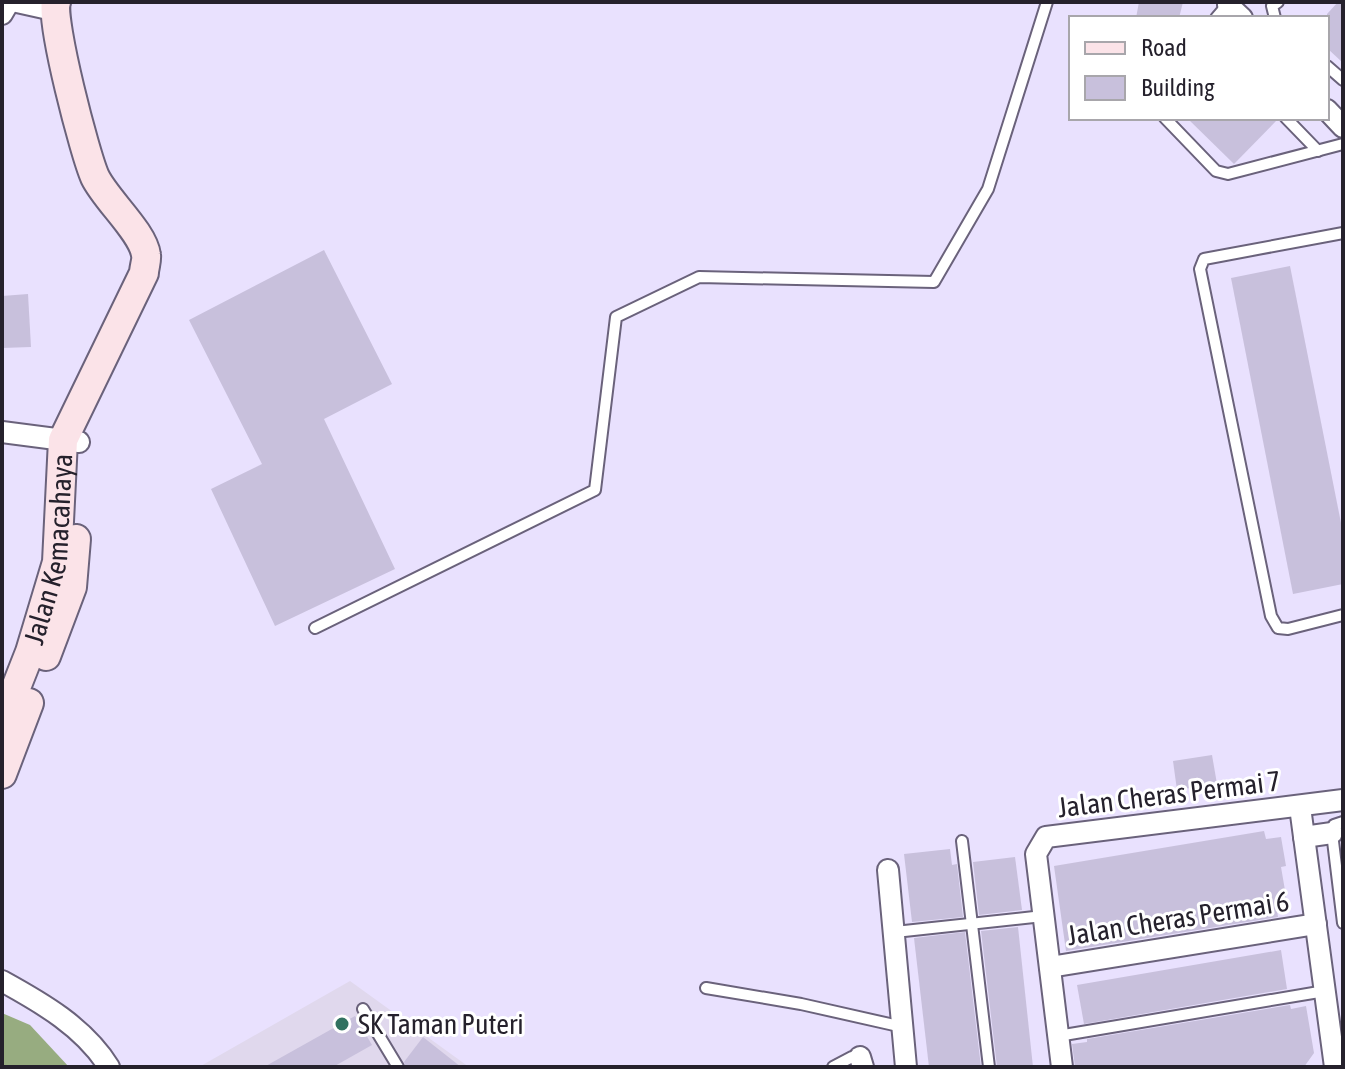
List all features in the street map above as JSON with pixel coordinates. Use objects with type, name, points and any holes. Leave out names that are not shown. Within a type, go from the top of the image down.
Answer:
[{"type":"street","points":[[2,14],[9,2]]},
{"type":"street","points":[[17,2],[55,6]]},
{"type":"street","name":"Jalan Kemacahaya","points":[[2,723],[30,652],[57,562],[72,433],[144,273],[146,255],[140,241],[95,178],[86,151],[55,6]]},
{"type":"street","points":[[1329,112],[1343,127]]},
{"type":"street","points":[[2,432],[72,433]]},
{"type":"street","name":"Jalan Kemacahaya","points":[[2,774],[72,587],[72,433]]},
{"type":"street","name":"Jalan Cheras Permai 7","points":[[1043,916],[1036,854],[1046,837],[1343,800]]},
{"type":"street","points":[[1300,807],[1335,1067]]},
{"type":"street","points":[[1304,837],[1337,828]]},
{"type":"street","points":[[888,870],[906,1067]]},
{"type":"street","points":[[1043,916],[1062,1067]]},
{"type":"street","name":"Jalan Cheras Permai 6","points":[[1050,967],[1316,924]]},
{"type":"street","points":[[2,981],[54,1010],[102,1056],[109,1067]]},
{"type":"lane","points":[[315,628],[595,490],[616,317],[699,277],[934,282],[988,189],[1047,2]]},
{"type":"lane","points":[[1167,120],[1216,171],[1228,174],[1343,144]]},
{"type":"lane","points":[[1288,120],[1318,151]]},
{"type":"lane","points":[[1343,233],[1204,259],[1200,269],[1271,616],[1278,628],[1288,629],[1343,615]]},
{"type":"lane","points":[[1337,828],[1343,923]]},
{"type":"lane","points":[[962,841],[989,1067]]},
{"type":"lane","points":[[895,932],[1043,916]]},
{"type":"lane","points":[[706,988],[801,1004],[903,1027]]},
{"type":"lane","points":[[1058,1036],[1325,991]]},
{"type":"lane","points":[[363,1009],[398,1067]]},
{"type":"lane","points":[[833,1067],[852,1057],[862,1062]]},
{"type":"shaded area","name":"SK Taman Puteri","points":[[350,981],[469,1067],[199,1067]]},
{"type":"green space","points":[[2,1013],[30,1025],[69,1067],[2,1067]]},
{"type":"building","points":[[1139,2],[1183,2],[1180,16],[1136,16]]},
{"type":"building","points":[[1338,2],[1343,2],[1343,63],[1329,50],[1327,14]]},
{"type":"building","points":[[1189,120],[1277,120],[1234,164]]},
{"type":"building","points":[[324,250],[392,384],[324,419],[395,569],[275,626],[211,489],[262,464],[189,320]]},
{"type":"building","points":[[1290,266],[1343,533],[1343,584],[1293,594],[1231,278]]},
{"type":"building","points":[[28,294],[31,347],[2,348],[2,296]]},
{"type":"building","points":[[1212,755],[1217,784],[1177,790],[1173,761]]},
{"type":"building","points":[[1264,831],[1266,839],[1281,837],[1286,866],[1281,867],[1287,902],[1276,904],[1278,917],[1066,951],[1054,866]]},
{"type":"building","points":[[950,849],[952,865],[957,864],[963,917],[912,922],[904,854]]},
{"type":"building","points":[[1015,857],[1022,910],[979,915],[973,862]]},
{"type":"building","points":[[1018,927],[1033,1067],[997,1067],[981,931]]},
{"type":"building","points":[[965,932],[981,1067],[929,1067],[914,938]]},
{"type":"building","points":[[1281,950],[1287,989],[1084,1024],[1077,985]]},
{"type":"building","points":[[1290,1005],[1291,1009],[1306,1006],[1314,1053],[1304,1067],[1075,1067],[1072,1044],[1087,1042],[1087,1039]]},
{"type":"building","points":[[355,1016],[372,1045],[333,1067],[264,1067]]},
{"type":"building","points":[[423,1037],[461,1067],[406,1067],[404,1062]]},
{"type":"place","name":"SK Taman Puteri","points":[[342,1024]]}]
